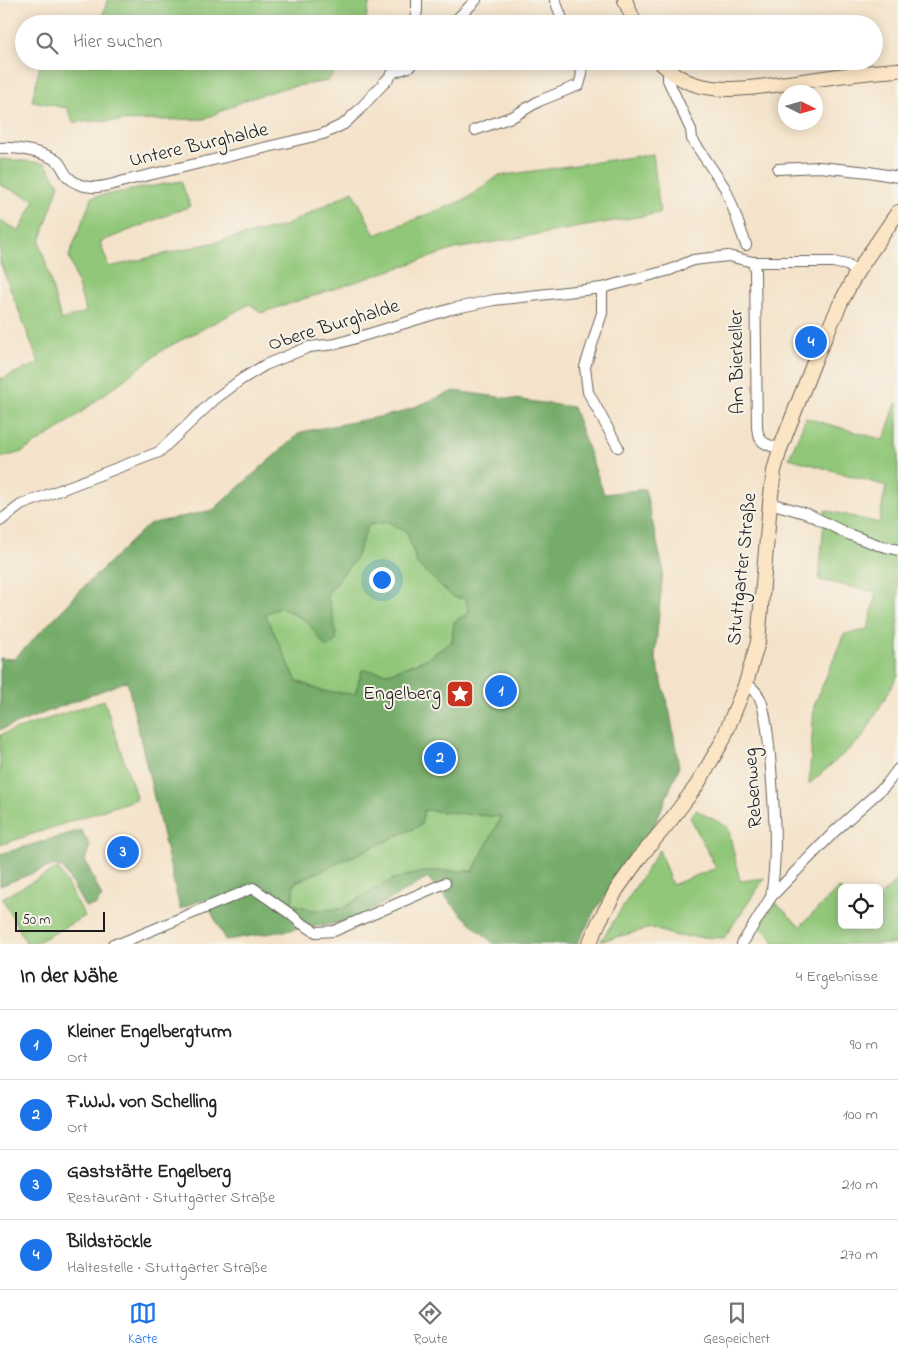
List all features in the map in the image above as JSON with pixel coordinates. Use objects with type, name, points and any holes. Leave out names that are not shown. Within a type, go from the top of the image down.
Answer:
[{"type":"main road","points":[[625,0],[631,15]]},
{"type":"main road","points":[[669,70],[680,79],[696,85],[718,89],[746,88],[871,71],[898,70]]},
{"type":"main road","name":"Stuttgarter Straße","points":[[589,944],[617,889],[697,785],[722,742],[746,683],[758,642],[770,503],[774,471],[780,449],[841,302],[857,272],[898,212]]},
{"type":"street","points":[[416,15],[418,0]]},
{"type":"street","points":[[461,15],[476,0]]},
{"type":"street","points":[[555,0],[561,15]]},
{"type":"street","name":"Untere Burghalde","points":[[0,148],[36,152],[58,162],[66,176],[74,183],[86,187],[104,187],[323,134],[344,124],[360,110],[394,72],[400,70]]},
{"type":"street","points":[[476,130],[514,116],[540,101],[579,85],[582,74],[581,70]]},
{"type":"street","points":[[665,70],[691,130],[692,139],[725,188],[746,245]]},
{"type":"street","points":[[778,169],[819,167],[898,177]]},
{"type":"street","name":"Obere Burghalde","points":[[0,520],[21,505],[159,452],[215,399],[242,379],[266,365],[309,347],[336,344],[451,308],[530,295],[602,288],[670,270],[693,260],[728,256],[753,262],[833,262],[847,265],[857,272]]},
{"type":"street","name":"Am Bierkeller","points":[[753,262],[755,270],[758,437],[765,444],[780,449]]},
{"type":"street","points":[[602,288],[602,313],[586,367],[588,392],[618,447]]},
{"type":"street","points":[[770,503],[808,514],[848,534],[898,550]]},
{"type":"street","name":"Rebenweg","points":[[746,683],[755,690],[762,702],[767,729],[776,846],[775,874],[771,897]]},
{"type":"street","points":[[742,944],[771,897],[835,831],[886,785],[898,769]]},
{"type":"street","points":[[113,944],[121,944],[253,888],[316,932],[334,931],[445,883]]},
{"type":"green space","points":[[107,0],[370,0],[367,15],[103,15]]},
{"type":"green space","points":[[39,70],[336,70],[328,81],[284,88],[248,99],[204,119],[73,122],[67,108],[32,101]]},
{"type":"green space","points":[[653,154],[660,213],[455,249],[261,313],[250,304],[164,349],[63,426],[22,452],[0,458],[0,377],[1,379],[39,363],[0,262],[0,220],[19,231],[35,200],[0,185],[0,159],[45,163],[59,184],[40,242],[61,320],[86,312],[69,256],[92,197],[181,181],[190,206],[100,242],[109,267],[284,226],[353,191],[375,235],[466,199],[498,176]]},
{"type":"green space","points":[[454,391],[573,407],[604,494],[645,489],[663,569],[655,656],[670,713],[679,768],[648,840],[597,907],[577,944],[494,944],[464,917],[428,878],[352,921],[225,940],[205,899],[180,909],[127,681],[0,730],[0,658],[14,659],[72,598],[149,524],[213,510],[301,432],[399,413]],"holes":[[[388,522],[407,532],[417,564],[453,597],[466,599],[469,613],[454,622],[452,642],[424,660],[389,673],[362,670],[355,694],[321,691],[297,681],[265,614],[281,607],[308,622],[326,648],[337,640],[327,594],[356,558],[368,525]],[[424,810],[501,817],[473,871],[428,871],[393,879],[341,909],[313,910],[292,904],[294,883],[421,825]]]},
{"type":"green space","points":[[896,403],[898,404],[898,675],[862,738],[809,784],[814,706],[844,634],[868,630],[876,592],[819,580],[825,510],[879,523],[886,486],[789,458],[806,418],[884,440]]},
{"type":"green space","points":[[388,522],[407,532],[417,564],[466,599],[469,613],[454,622],[452,642],[424,660],[389,673],[362,670],[355,695],[321,691],[297,681],[265,614],[281,607],[308,622],[327,648],[335,626],[327,594],[356,558],[368,525]]},
{"type":"green space","points":[[104,700],[137,799],[0,845],[0,735]]},
{"type":"green space","points":[[424,810],[501,817],[473,871],[428,871],[393,879],[341,909],[313,910],[292,904],[294,883],[421,825]]},
{"type":"green space","points":[[696,810],[728,827],[740,881],[765,878],[724,938],[676,936],[651,928],[601,941],[659,850],[672,885],[716,868],[690,817]]},
{"type":"green space","points":[[81,830],[90,845],[85,860],[102,897],[96,905],[85,907],[63,868],[54,865],[0,886],[0,854]]},
{"type":"green space","points":[[58,868],[85,916],[34,944],[27,944],[2,898]]},
{"type":"green space","points":[[898,879],[898,944],[772,944],[774,941],[759,926],[776,903],[800,926],[838,889],[838,929],[883,929],[883,893]]},
{"type":"place","name":"Bildstöckle","points":[[811,342]]},
{"type":"place","name":"Kleiner Engelbergturm","points":[[501,691]]},
{"type":"place","name":"Engelberg","points":[[460,694]]},
{"type":"place","name":"F.W.J. von Schelling","points":[[440,758]]},
{"type":"place","name":"Gaststätte Engelberg","points":[[123,852]]}]
